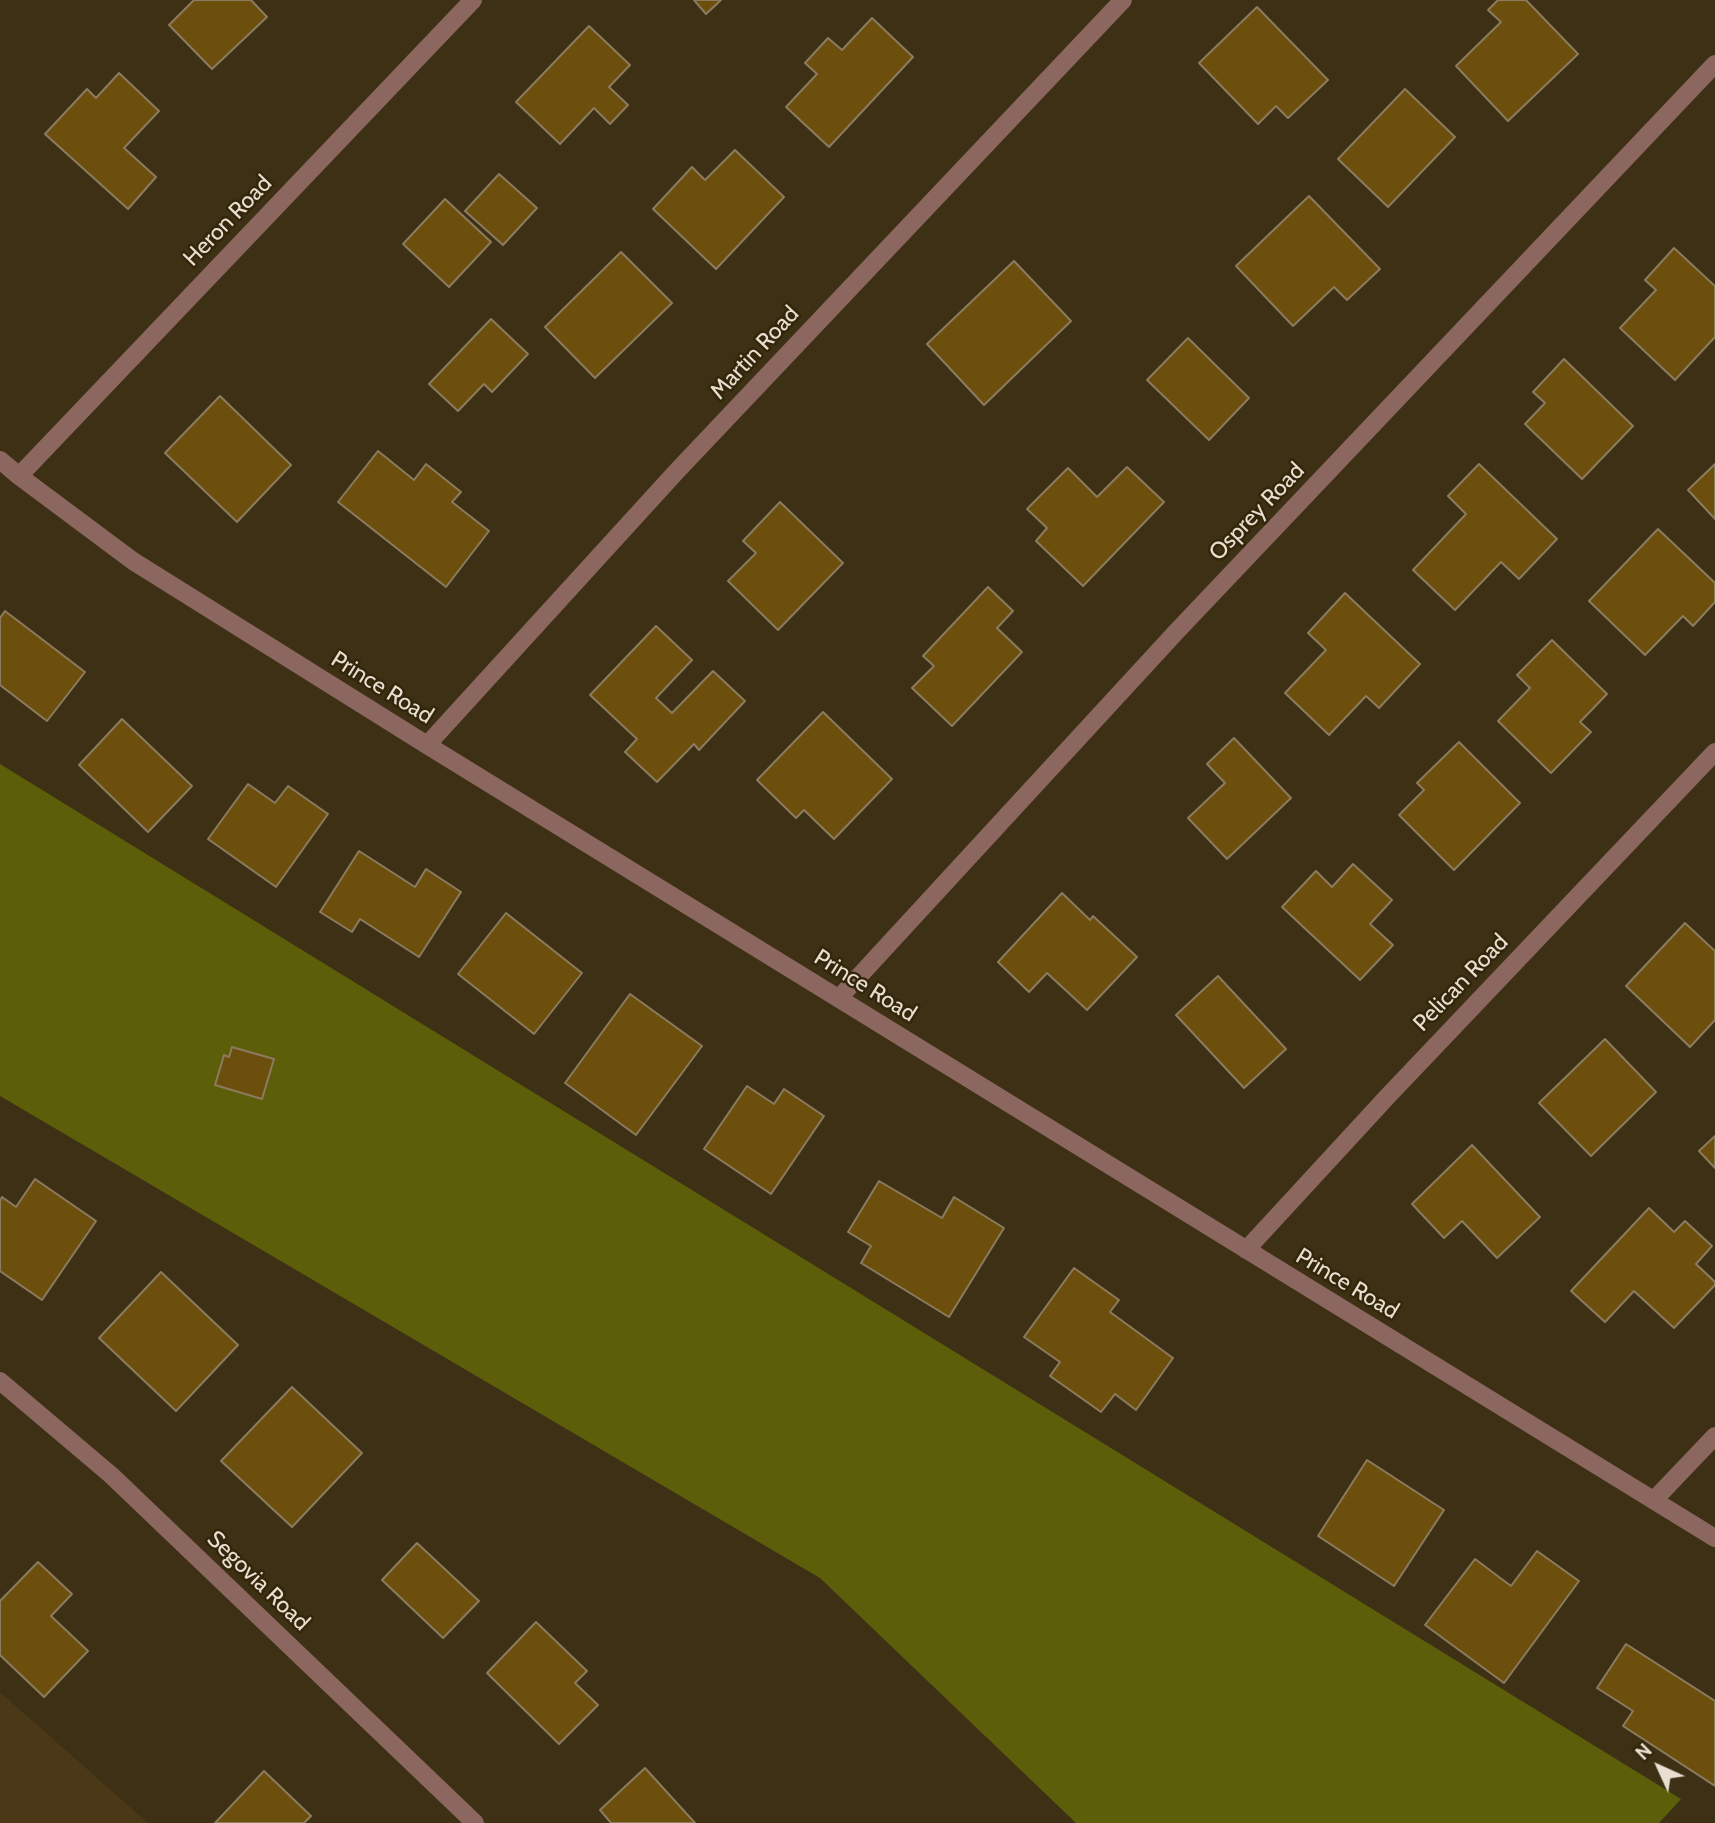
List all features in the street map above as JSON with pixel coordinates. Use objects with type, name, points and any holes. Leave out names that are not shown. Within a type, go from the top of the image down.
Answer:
[{"type":"street","name":"Heron Road","points":[[19,476],[473,0]]},
{"type":"street","name":"Martin Road","points":[[426,745],[686,462],[1123,0]]},
{"type":"street","name":"Osprey Road","points":[[839,998],[1187,621],[1715,64]]},
{"type":"street","name":"Prince Road","points":[[0,460],[132,561],[426,745],[1715,1538]]},
{"type":"street","name":"Pelican Road","points":[[1246,1250],[1387,1097],[1715,752]]},
{"type":"street","name":"Segovia Road","points":[[0,1381],[111,1475],[475,1823]]},
{"type":"street","points":[[1654,1500],[1715,1436]]},
{"type":"shaded area","points":[[0,764],[1681,1799],[1659,1823],[1076,1823],[820,1578],[0,1096]]},
{"type":"shaded area","points":[[0,1692],[139,1815],[147,1823],[0,1823]]},
{"type":"building","points":[[194,0],[251,0],[267,17],[212,69],[169,25]]},
{"type":"building","points":[[694,0],[721,0],[706,14]]},
{"type":"building","points":[[1498,0],[1526,0],[1578,54],[1508,121],[1456,66],[1501,22],[1488,10]]},
{"type":"building","points":[[1257,7],[1328,80],[1288,118],[1276,106],[1258,124],[1199,63]]},
{"type":"building","points":[[872,18],[913,57],[829,147],[786,107],[817,74],[805,63],[828,38],[842,50]]},
{"type":"building","points":[[589,26],[630,65],[609,87],[628,105],[610,124],[594,108],[560,144],[516,102]]},
{"type":"building","points":[[119,73],[159,111],[124,148],[156,177],[128,209],[45,134],[87,89],[96,98]]},
{"type":"building","points":[[1405,89],[1455,137],[1388,207],[1338,159]]},
{"type":"building","points":[[735,150],[784,197],[716,269],[653,209],[692,167],[705,180]]},
{"type":"building","points":[[499,174],[537,208],[503,245],[465,211]]},
{"type":"building","points":[[1309,196],[1380,269],[1347,300],[1334,287],[1293,326],[1236,266]]},
{"type":"building","points":[[445,199],[491,242],[449,287],[403,244]]},
{"type":"building","points":[[1674,248],[1715,286],[1715,337],[1675,380],[1620,328],[1656,290],[1645,280]]},
{"type":"building","points":[[621,252],[672,303],[595,378],[545,327]]},
{"type":"building","points":[[1014,261],[1071,321],[984,405],[927,344]]},
{"type":"building","points":[[491,319],[528,354],[492,392],[484,384],[458,411],[429,384]]},
{"type":"building","points":[[1188,338],[1249,398],[1209,440],[1147,380]]},
{"type":"building","points":[[1564,359],[1633,426],[1582,479],[1525,424],[1545,403],[1533,392]]},
{"type":"building","points":[[220,396],[291,465],[237,522],[165,453]]},
{"type":"building","points":[[378,451],[414,480],[426,464],[461,492],[452,502],[489,531],[446,587],[338,502]]},
{"type":"building","points":[[1479,464],[1557,539],[1519,579],[1501,562],[1455,610],[1413,570],[1466,514],[1448,496]]},
{"type":"building","points":[[1715,464],[1715,519],[1688,490]]},
{"type":"building","points":[[1127,467],[1164,502],[1083,586],[1036,541],[1047,528],[1027,509],[1068,468],[1097,497]]},
{"type":"building","points":[[780,502],[843,563],[778,630],[728,581],[756,553],[743,541]]},
{"type":"building","points":[[1658,529],[1715,583],[1715,602],[1693,626],[1683,616],[1645,655],[1589,601]]},
{"type":"building","points":[[988,587],[1013,611],[997,628],[1022,652],[952,726],[912,688],[934,666],[923,656]]},
{"type":"building","points":[[1345,593],[1420,664],[1379,708],[1366,696],[1329,735],[1285,693],[1326,650],[1308,633]]},
{"type":"building","points":[[5,611],[85,672],[47,721],[0,685],[0,618]]},
{"type":"building","points":[[656,626],[692,660],[656,698],[672,713],[713,671],[745,701],[699,750],[694,744],[657,782],[625,752],[637,739],[590,695]]},
{"type":"building","points":[[1552,640],[1607,694],[1580,722],[1591,732],[1551,773],[1498,721],[1530,688],[1517,675]]},
{"type":"building","points":[[823,712],[892,779],[834,839],[804,810],[796,818],[757,780]]},
{"type":"building","points":[[122,719],[192,786],[148,832],[79,765]]},
{"type":"building","points":[[1234,738],[1291,798],[1227,859],[1188,818],[1225,783],[1207,764]]},
{"type":"building","points":[[1459,742],[1520,803],[1454,870],[1399,815],[1424,790],[1417,783]]},
{"type":"building","points":[[248,784],[275,803],[288,786],[328,814],[276,887],[208,839]]},
{"type":"building","points":[[359,851],[415,887],[426,869],[461,892],[419,957],[360,919],[352,932],[320,912]]},
{"type":"building","points":[[1353,864],[1392,900],[1370,924],[1393,945],[1360,980],[1282,907],[1316,871],[1332,887]]},
{"type":"building","points":[[1062,893],[1090,920],[1093,916],[1137,957],[1087,1010],[1047,973],[1029,992],[998,962]]},
{"type":"building","points":[[506,913],[582,973],[534,1034],[458,974]]},
{"type":"building","points":[[1685,923],[1715,951],[1715,1020],[1690,1047],[1626,986]]},
{"type":"building","points":[[1218,976],[1286,1049],[1244,1088],[1176,1015]]},
{"type":"building","points":[[630,994],[702,1046],[636,1135],[565,1083]]},
{"type":"building","points":[[1605,1039],[1656,1092],[1591,1156],[1539,1103]]},
{"type":"building","points":[[232,1047],[274,1059],[262,1099],[215,1085],[224,1055],[229,1057]]},
{"type":"building","points":[[747,1086],[774,1104],[784,1089],[824,1116],[771,1194],[704,1149]]},
{"type":"building","points":[[1715,1136],[1715,1168],[1699,1151]]},
{"type":"building","points":[[1472,1145],[1540,1217],[1497,1258],[1462,1221],[1444,1238],[1412,1204]]},
{"type":"building","points":[[35,1179],[96,1221],[42,1300],[0,1271],[0,1201],[2,1197],[16,1207]]},
{"type":"building","points":[[879,1181],[942,1218],[954,1197],[1004,1228],[949,1317],[861,1263],[871,1246],[848,1232]]},
{"type":"building","points":[[1649,1208],[1674,1232],[1685,1221],[1712,1246],[1696,1264],[1715,1285],[1674,1328],[1634,1291],[1605,1322],[1571,1291]]},
{"type":"building","points":[[1074,1268],[1119,1300],[1110,1312],[1173,1358],[1136,1410],[1115,1394],[1101,1412],[1050,1376],[1060,1362],[1024,1337]]},
{"type":"building","points":[[161,1272],[238,1345],[176,1411],[99,1338]]},
{"type":"building","points":[[292,1387],[362,1453],[292,1527],[221,1461]]},
{"type":"building","points":[[1367,1460],[1444,1510],[1394,1586],[1318,1536]]},
{"type":"building","points":[[417,1543],[479,1601],[443,1638],[382,1580]]},
{"type":"building","points":[[1537,1551],[1579,1581],[1504,1683],[1425,1625],[1475,1559],[1511,1586]]},
{"type":"building","points":[[38,1562],[72,1594],[51,1616],[88,1651],[44,1697],[0,1655],[0,1601]]},
{"type":"building","points":[[536,1622],[587,1671],[575,1683],[598,1705],[559,1744],[487,1673]]},
{"type":"building","points":[[1626,1644],[1715,1701],[1715,1786],[1623,1726],[1633,1711],[1597,1688]]},
{"type":"building","points":[[645,1768],[695,1823],[611,1823],[600,1810]]},
{"type":"building","points":[[264,1771],[311,1816],[304,1823],[215,1823]]}]
